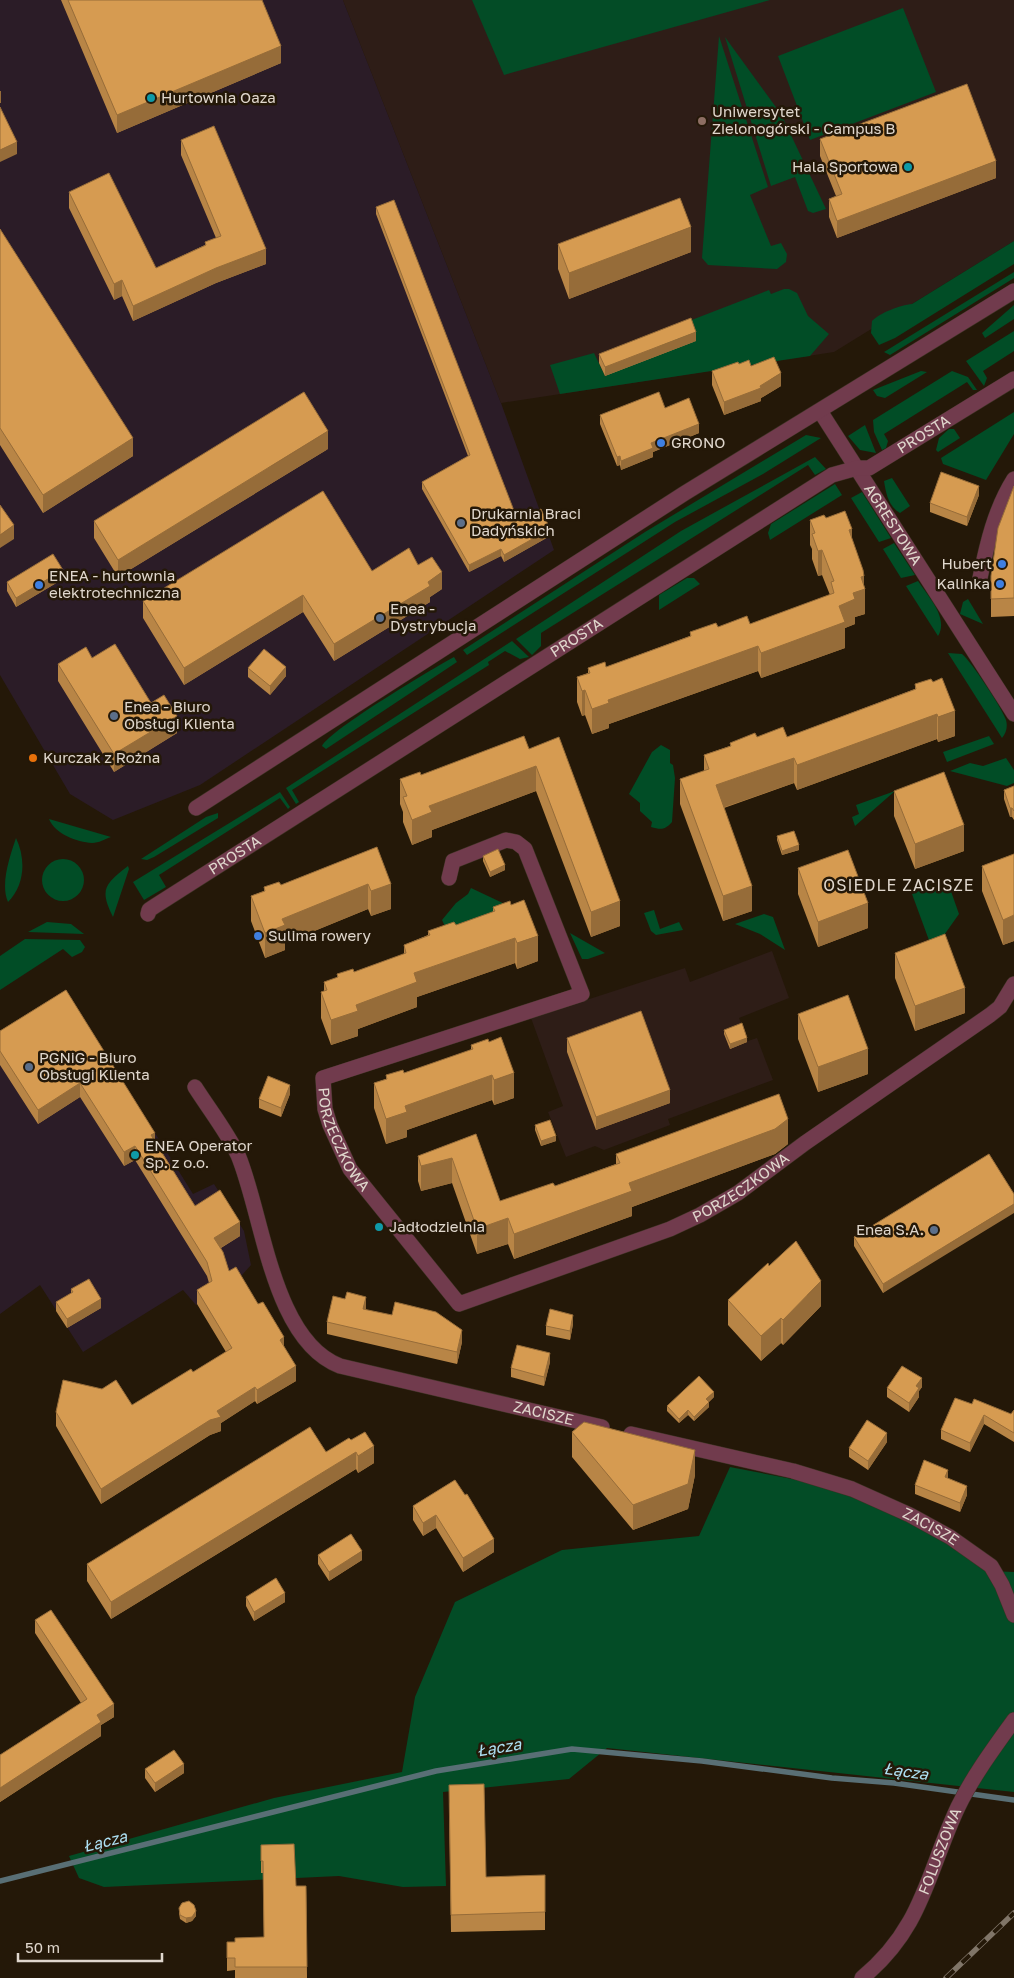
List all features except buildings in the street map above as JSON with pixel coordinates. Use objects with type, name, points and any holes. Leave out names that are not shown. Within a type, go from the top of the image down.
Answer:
[{"type":"street","points":[[196,808],[685,493],[1014,291]]},
{"type":"street","name":"PROSTA","points":[[148,914],[149,910],[155,906],[832,475],[857,468],[869,468],[1014,378]]},
{"type":"street","name":"AGRESTOWA","points":[[820,411],[1014,714]]},
{"type":"street","points":[[980,578],[987,544],[1000,504],[1014,479]]},
{"type":"street","name":"PORZECZKOWA","points":[[449,878],[453,861],[506,840],[516,842],[525,849],[582,994],[323,1078],[325,1109],[330,1125],[350,1168],[459,1304],[670,1229],[700,1215],[743,1190],[805,1143],[990,1015],[1000,1007],[1014,984]]},
{"type":"street","name":"ZACISZE","points":[[195,1087],[237,1154],[262,1241],[283,1302],[311,1348],[324,1360],[348,1368],[792,1471],[852,1489],[910,1515],[950,1537],[991,1566],[1002,1585],[1014,1615]]},
{"type":"street","name":"FOLUSZOWA","points":[[862,1978],[883,1960],[904,1932],[925,1893],[958,1807],[968,1788],[1014,1720]]},
{"type":"shaded area","points":[[0,0],[343,0],[501,403],[554,550],[200,785],[113,820],[70,794],[0,675]]},
{"type":"shaded area","name":"Uniwersytet Zielonogórski - Campus B","points":[[343,0],[1014,0],[1014,241],[834,352],[501,403]]},
{"type":"shaded area","points":[[772,951],[789,998],[739,1018],[748,1041],[757,1038],[773,1080],[668,1119],[670,1125],[604,1150],[595,1146],[566,1157],[548,1112],[563,1106],[531,1018],[685,968],[690,982]]},
{"type":"shaded area","name":"ENEA Operator Sp. z o.o.","points":[[66,990],[193,1194],[214,1184],[244,1231],[251,1265],[242,1275],[196,1305],[183,1290],[83,1352],[40,1285],[0,1314],[0,1032]]},
{"type":"green space","points":[[472,0],[770,0],[504,75]]},
{"type":"green space","points":[[903,8],[936,92],[810,140],[778,56]]},
{"type":"green space","points":[[719,36],[768,187],[750,195],[771,246],[781,243],[787,254],[786,262],[777,269],[708,265],[702,258]]},
{"type":"green space","points":[[725,37],[781,114],[826,209],[813,213],[808,211],[795,177],[771,186]]},
{"type":"green space","points":[[1014,241],[1014,264],[895,338],[879,345],[871,333],[872,321],[891,310],[912,304]]},
{"type":"green space","points":[[1014,272],[1014,278],[890,355],[884,352]]},
{"type":"green space","points":[[784,289],[797,293],[808,316],[829,334],[810,356],[560,394],[550,365],[594,353],[605,376],[689,321],[769,290],[771,294]]},
{"type":"green space","points":[[1014,305],[1014,319],[985,338],[982,333]]},
{"type":"green space","points":[[1014,331],[1014,351],[983,371],[987,378],[984,386],[966,361]]},
{"type":"green space","points":[[921,371],[927,372],[885,398],[877,396],[873,390]]},
{"type":"green space","points":[[952,371],[968,377],[977,390],[973,390],[967,382],[884,434],[888,441],[886,448],[882,450],[874,432],[873,420]]},
{"type":"green space","points":[[1014,412],[1014,434],[986,480],[943,464],[941,458]]},
{"type":"green space","points":[[865,425],[876,453],[860,450],[848,436]]},
{"type":"green space","points":[[949,429],[954,429],[960,438],[938,452],[936,450],[939,438]]},
{"type":"green space","points":[[806,435],[821,438],[763,474],[675,522],[467,655],[463,650],[645,532]]},
{"type":"green space","points":[[815,457],[826,469],[815,475],[808,465],[541,633],[541,646],[532,655],[516,639],[681,531]]},
{"type":"green space","points":[[892,478],[910,506],[900,513],[888,499],[884,481]]},
{"type":"green space","points":[[835,484],[842,495],[770,540],[768,533],[771,524]]},
{"type":"green space","points":[[862,492],[891,538],[879,542],[851,498]]},
{"type":"green space","points":[[894,543],[915,575],[901,578],[883,549]]},
{"type":"green space","points":[[687,578],[694,578],[700,584],[659,610],[659,595]]},
{"type":"green space","points":[[918,581],[932,600],[939,615],[941,629],[938,636],[906,586]]},
{"type":"green space","points":[[968,599],[983,624],[960,614],[963,602]]},
{"type":"green space","points":[[512,641],[529,657],[520,659],[505,651],[488,662],[489,665],[292,790],[299,802],[296,804],[286,788]]},
{"type":"green space","points":[[948,653],[962,654],[993,696],[1006,720],[1006,730],[1002,738]]},
{"type":"green space","points":[[454,657],[457,662],[326,749],[322,746],[329,738],[362,714]]},
{"type":"green space","points":[[989,736],[994,744],[947,762],[943,752]]},
{"type":"green space","points":[[661,745],[670,750],[670,763],[673,765],[675,778],[672,822],[667,827],[660,829],[651,827],[652,822],[640,811],[640,803],[629,794],[652,752]]},
{"type":"green space","points":[[1006,758],[1014,770],[1014,783],[1007,786],[950,771],[970,763],[983,766]]},
{"type":"green space","points":[[895,791],[855,826],[852,817],[859,814],[856,805]]},
{"type":"green space","points":[[280,792],[290,807],[288,809],[280,798],[159,875],[166,887],[144,900],[133,882]]},
{"type":"green space","points":[[218,813],[218,818],[154,857],[147,860],[141,859],[206,817]]},
{"type":"green space","points":[[49,819],[111,837],[95,843],[80,841],[61,833]]},
{"type":"green space","points":[[16,838],[21,854],[21,880],[14,895],[8,902],[5,879]]},
{"type":"green space","points":[[59,859],[67,859],[78,865],[84,880],[78,895],[67,901],[59,901],[48,895],[42,884],[42,876],[48,865]]},
{"type":"green space","points":[[128,866],[129,869],[113,917],[106,900],[107,888],[109,883]]},
{"type":"green space","points":[[947,880],[959,914],[942,938],[930,943],[912,894]]},
{"type":"green space","points":[[471,888],[507,905],[450,937],[442,920],[456,903],[468,894]]},
{"type":"green space","points":[[654,910],[660,929],[679,922],[683,930],[656,935],[651,931],[644,913]]},
{"type":"green space","points":[[764,914],[773,917],[785,950],[760,934],[735,924]]},
{"type":"green space","points":[[47,922],[71,924],[84,934],[28,932]]},
{"type":"green space","points":[[570,933],[605,953],[588,959],[582,959]]},
{"type":"green space","points":[[25,939],[80,940],[85,947],[82,952],[72,957],[63,949],[0,990],[0,956]]},
{"type":"green space","points":[[730,1467],[813,1483],[874,1505],[937,1535],[988,1571],[1014,1572],[1014,1792],[607,1748],[569,1779],[443,1792],[446,1886],[403,1887],[339,1876],[104,1887],[79,1878],[69,1856],[274,1798],[402,1772],[415,1697],[455,1602],[562,1550],[699,1536]]},
{"type":"waterway","name":"Łącza","points":[[0,1881],[436,1771],[572,1749],[702,1761],[832,1778],[894,1783],[1014,1800]]},
{"type":"railway","points":[[946,1978],[1014,1913]]},
{"type":"place","name":"Hurtownia Oaza","points":[[151,98]]},
{"type":"place","name":"Uniwersytet Zielonogórski - Campus B","points":[[702,121]]},
{"type":"place","name":"Hala Sportowa","points":[[908,167]]},
{"type":"place","name":"GRONO","points":[[661,443]]},
{"type":"place","name":"Drukarnia Braci Dadyńskich","points":[[461,523]]},
{"type":"place","name":"Hubert","points":[[1002,564]]},
{"type":"place","name":"Kalinka","points":[[1000,584]]},
{"type":"place","name":"ENEA - hurtownia elektrotechniczna","points":[[39,585]]},
{"type":"place","name":"Enea - Dystrybucja","points":[[380,618]]},
{"type":"place","name":"Enea - Biuro Obsługi Klienta","points":[[114,716]]},
{"type":"place","name":"Kurczak z Rożna","points":[[33,758]]},
{"type":"place","name":"Sulima rowery","points":[[258,936]]},
{"type":"place","name":"PGNiG - Biuro Obsługi Klienta","points":[[29,1067]]},
{"type":"place","name":"ENEA Operator Sp. z o.o.","points":[[135,1155]]},
{"type":"place","name":"Jadłodzielnia","points":[[379,1227]]},
{"type":"place","name":"Enea S.A.","points":[[934,1230]]},
{"type":"district","name":"OSIEDLE ZACISZE","points":[[899,885]]}]
